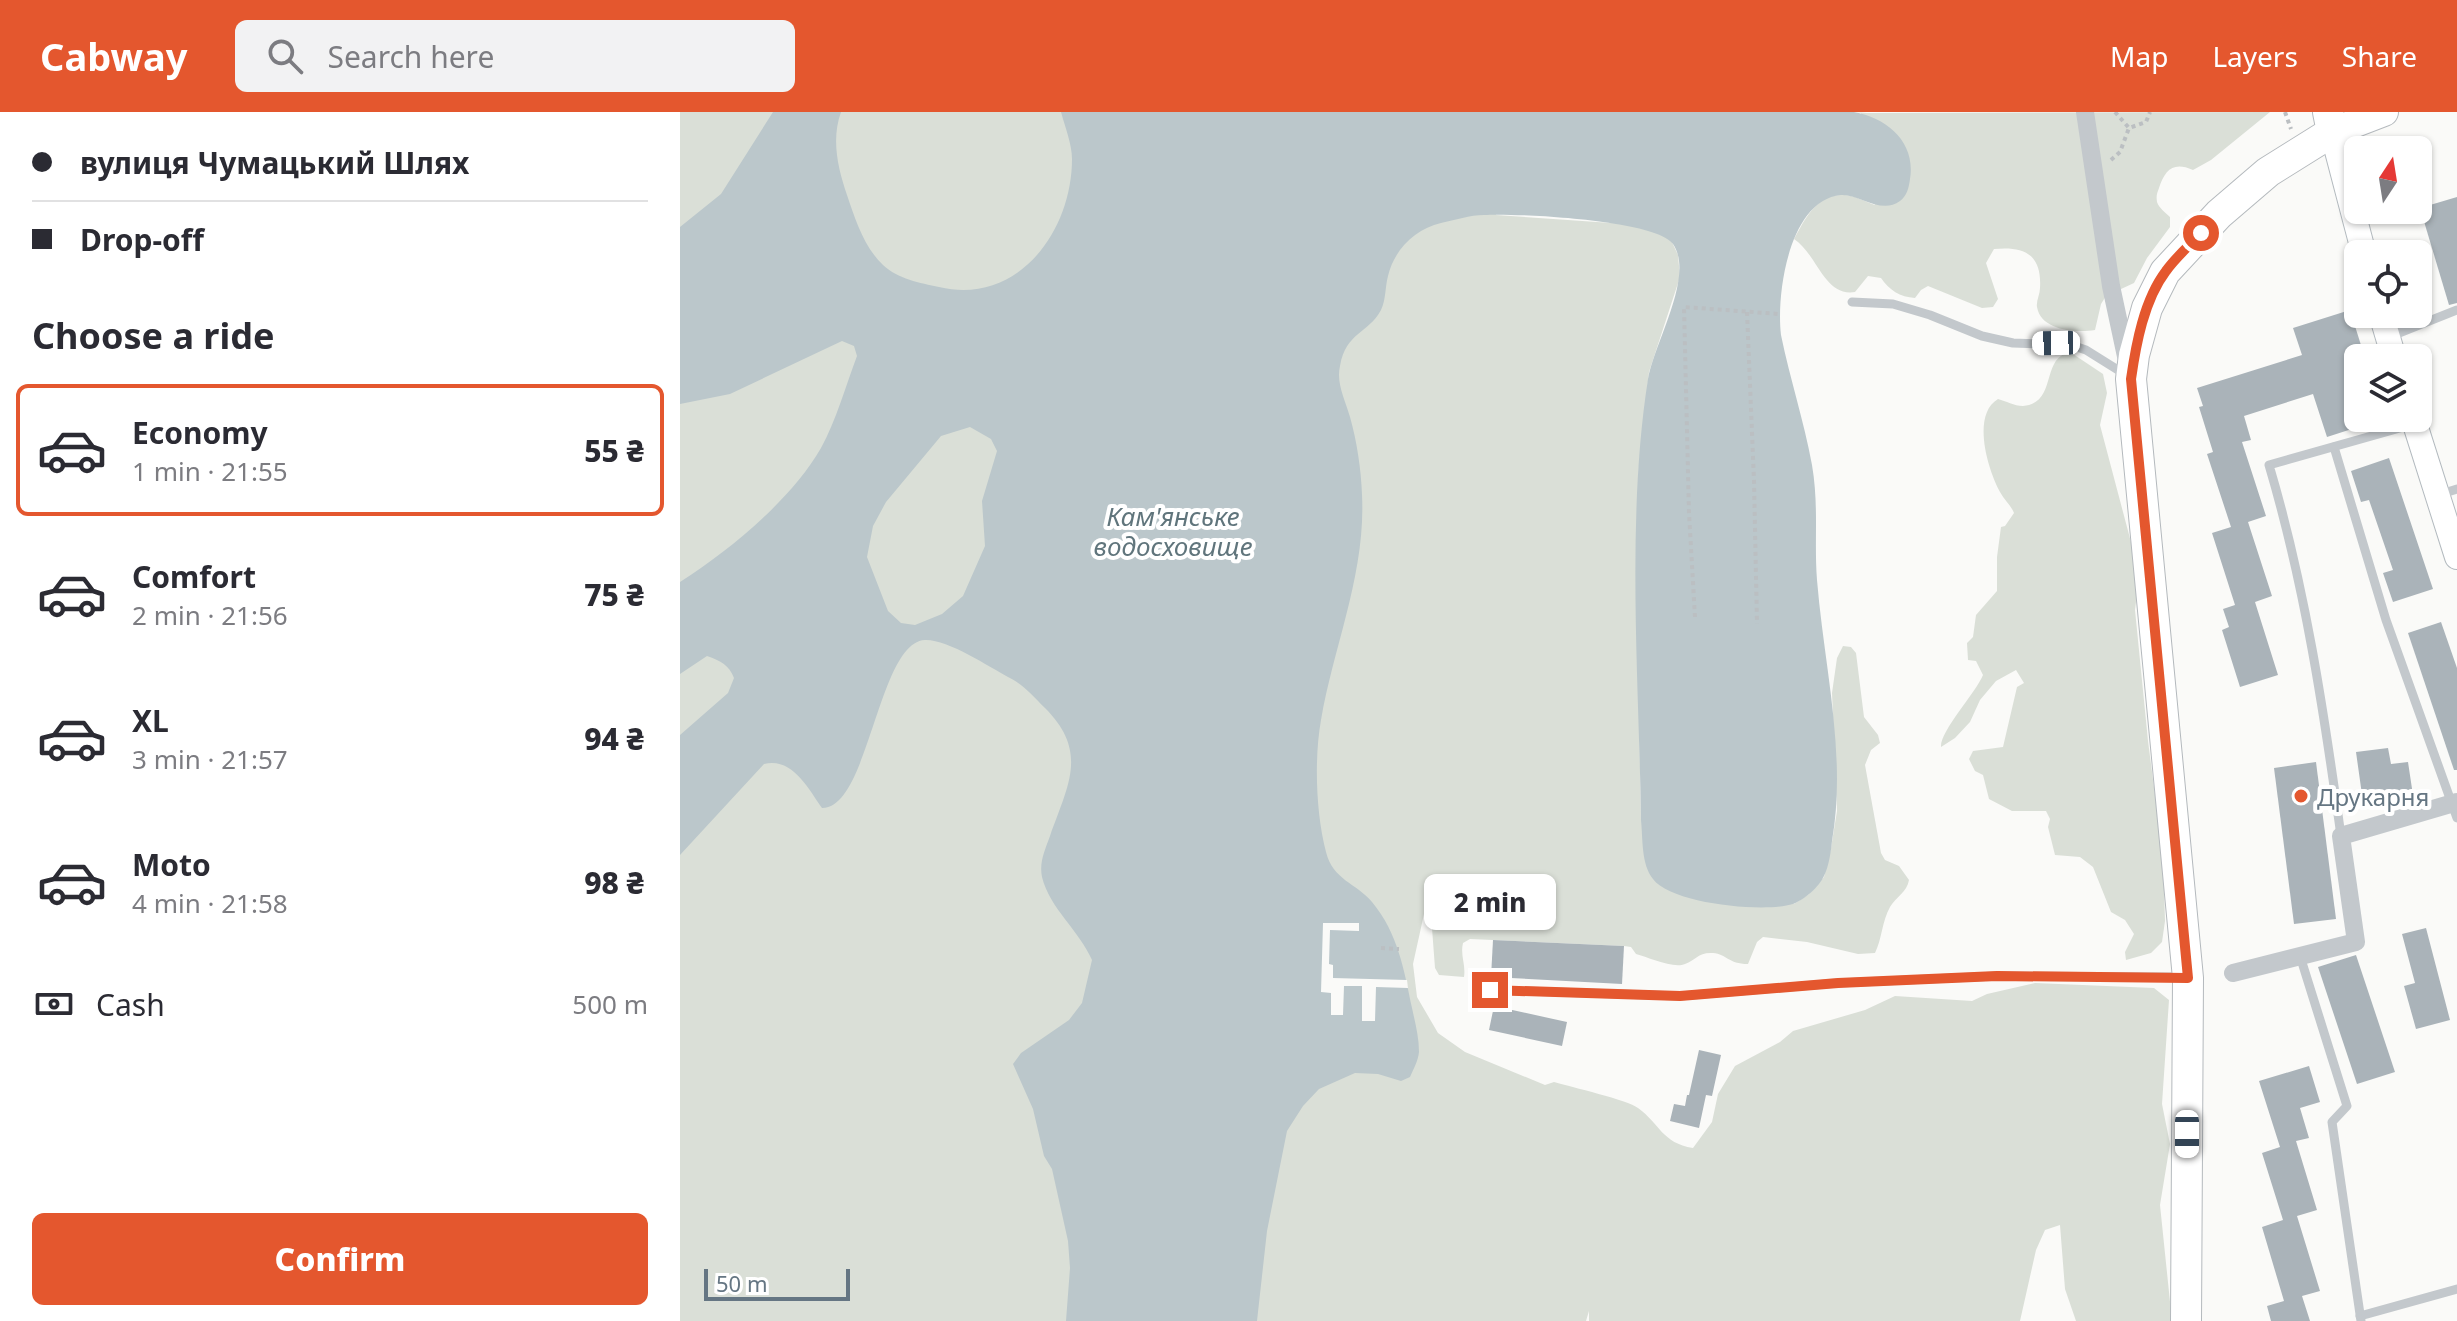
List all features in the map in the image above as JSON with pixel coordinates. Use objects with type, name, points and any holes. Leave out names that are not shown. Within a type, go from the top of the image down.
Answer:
[{"type":"highway","points":[[2186,1321],[2188,978],[2131,379],[2147,308],[2165,272],[2219,214],[2330,122]]},
{"type":"main road","points":[[2360,240],[2330,122],[2384,112]]},
{"type":"main road","points":[[2419,432],[2447,492],[2457,557]]},
{"type":"street","points":[[2085,112],[2111,286],[2131,379]]},
{"type":"street","points":[[2233,973],[2356,942],[2341,836],[2456,808]]},
{"type":"lane","points":[[1852,302],[1893,304],[1982,336],[2013,343],[2071,345],[2086,350],[2131,379]]},
{"type":"lane","points":[[2388,336],[2457,310]]},
{"type":"lane","points":[[2341,836],[2328,743],[2290,541],[2269,465],[2380,432]]},
{"type":"lane","points":[[2334,447],[2386,620],[2456,808]]},
{"type":"lane","points":[[2300,956],[2347,1106],[2332,1122],[2361,1318],[2457,1289]]},
{"type":"lane","points":[[1490,990],[1680,996],[1838,983],[1997,976],[2188,978]]},
{"type":"path","points":[[2115,112],[2129,128]]},
{"type":"path","points":[[2129,128],[2146,122],[2150,112]]},
{"type":"path","points":[[2093,168],[2105,164],[2120,152],[2129,128]]},
{"type":"path","points":[[1695,617],[1684,307],[1779,314]]},
{"type":"path","points":[[1747,312],[1757,624]]},
{"type":"path","points":[[1381,948],[1399,949]]},
{"type":"shaded area","points":[[680,112],[1493,112],[1496,215],[1626,224],[1659,233],[1671,240],[1678,255],[1680,277],[1649,372],[1639,465],[1636,555],[1641,820],[1794,904],[1809,894],[1824,877],[1831,848],[1837,811],[1832,693],[1837,658],[1843,646],[1851,647],[1856,653],[1864,717],[1878,735],[1880,743],[1871,750],[1865,765],[1881,853],[1885,860],[1899,866],[1909,880],[1908,884],[1887,912],[1875,953],[1858,954],[1807,942],[1763,937],[1757,942],[1748,964],[1713,953],[1674,965],[1636,954],[1631,947],[1624,946],[1470,939],[1462,947],[1464,977],[1439,975],[1435,968],[1431,915],[1424,914],[1413,964],[1417,997],[1438,1033],[1465,1052],[1545,1085],[1554,1082],[1632,1105],[1674,1142],[1693,1148],[1712,1122],[1718,1094],[1735,1066],[1780,1042],[1793,1031],[1865,1010],[1895,996],[1972,1001],[1987,994],[2035,983],[2154,988],[2169,1000],[2162,1104],[2170,1144],[2160,1205],[2172,1321],[2076,1321],[2065,1289],[2060,1225],[2045,1230],[2036,1250],[2020,1321],[1589,1321],[1589,1311],[1586,1321],[680,1321]]},
{"type":"shaded area","points":[[1854,112],[2270,112],[2211,160],[2193,170],[2180,166],[2167,172],[2157,193],[2157,202],[2170,217],[2170,227],[2147,258],[2134,283],[2106,296],[2095,330],[2079,331],[2052,326],[2040,315],[2037,305],[2040,288],[2038,267],[2029,255],[2014,249],[1994,249],[1986,263],[1998,299],[1993,307],[1982,308],[1928,286],[1915,298],[1904,296],[1891,289],[1881,278],[1868,276],[1855,292],[1844,292],[1828,282],[1794,239],[1813,209],[1826,198],[1848,195],[1875,205],[1861,113]]},
{"type":"shaded area","points":[[2070,352],[2103,374],[2107,393],[2100,425],[2132,546],[2148,741],[2163,857],[2165,921],[2162,942],[2151,953],[2126,960],[2125,952],[2134,934],[2125,920],[2111,912],[2093,867],[2080,857],[2055,855],[2046,811],[2012,811],[1989,799],[1983,775],[1975,771],[1969,759],[1973,751],[2003,747],[2017,687],[2024,683],[2016,670],[1996,681],[1980,700],[1970,722],[1941,747],[1946,732],[1983,675],[1976,661],[1968,660],[1967,643],[1973,637],[1976,615],[1997,591],[2001,527],[2014,513],[2000,492],[1987,457],[1985,417],[1998,399],[2020,406],[2034,403],[2041,397],[2055,363]]},
{"type":"water","name":"Кам'янське водосховище","points":[[773,112],[841,112],[836,133],[839,164],[853,214],[870,250],[883,265],[902,277],[939,287],[967,290],[993,285],[1015,274],[1035,258],[1050,237],[1062,212],[1072,159],[1061,112],[1854,112],[1888,126],[1909,154],[1910,179],[1904,197],[1893,205],[1885,206],[1841,195],[1823,201],[1809,213],[1798,231],[1784,274],[1781,297],[1781,335],[1814,480],[1817,580],[1836,743],[1836,809],[1830,858],[1822,880],[1811,893],[1793,904],[1741,907],[1698,900],[1663,888],[1649,873],[1644,859],[1637,655],[1637,487],[1648,379],[1671,310],[1679,274],[1673,244],[1662,236],[1641,229],[1525,215],[1473,216],[1423,230],[1407,242],[1395,258],[1381,310],[1347,346],[1340,366],[1340,385],[1358,456],[1362,524],[1354,581],[1321,720],[1317,769],[1320,821],[1329,861],[1339,875],[1372,902],[1394,939],[1417,1030],[1417,1061],[1410,1077],[1401,1081],[1378,1074],[1355,1073],[1319,1089],[1303,1106],[1287,1131],[1267,1231],[1257,1321],[1066,1321],[1070,1268],[1068,1241],[1052,1169],[1044,1156],[1033,1109],[1013,1064],[1021,1053],[1069,1020],[1082,1003],[1092,960],[1051,899],[1042,877],[1043,856],[1071,769],[1067,739],[1059,724],[1013,680],[956,648],[925,640],[909,648],[896,667],[863,756],[838,801],[822,808],[805,783],[791,770],[774,763],[764,764],[680,855],[680,735],[728,693],[734,678],[724,664],[707,656],[680,674],[680,582],[777,505],[808,467],[831,426],[857,356],[854,346],[842,341],[730,394],[680,404],[680,227],[721,194]],"holes":[[[970,427],[991,439],[997,451],[982,501],[985,546],[963,596],[942,614],[915,625],[901,623],[888,611],[867,557],[873,526],[886,502],[941,436]]]},
{"type":"pier","points":[[1323,923],[1359,923],[1359,931],[1330,930],[1329,964],[1333,965],[1333,978],[1407,980],[1408,988],[1376,987],[1375,1021],[1362,1021],[1362,986],[1344,986],[1343,1015],[1331,1015],[1331,993],[1321,992]]},
{"type":"building","points":[[2457,197],[2457,303],[2449,305],[2425,224],[2432,224],[2432,204]]},
{"type":"building","points":[[2344,312],[2344,328],[2356,328],[2361,344],[2344,344],[2344,432],[2327,437],[2313,394],[2244,416],[2251,440],[2242,442],[2266,516],[2248,522],[2272,596],[2255,602],[2278,675],[2240,687],[2222,630],[2229,627],[2223,609],[2235,605],[2212,533],[2231,527],[2207,454],[2213,452],[2199,407],[2203,406],[2197,388],[2302,355],[2293,328]]},
{"type":"building","points":[[2389,458],[2433,589],[2393,602],[2383,573],[2393,570],[2369,500],[2361,502],[2351,471]]},
{"type":"building","points":[[2441,622],[2457,668],[2457,770],[2454,770],[2408,633]]},
{"type":"building","points":[[2388,748],[2391,764],[2408,762],[2414,802],[2364,809],[2356,752]]},
{"type":"building","points":[[2316,762],[2336,919],[2294,924],[2274,768]]},
{"type":"building","points":[[2426,928],[2450,1020],[2416,1029],[2404,986],[2415,983],[2402,934]]},
{"type":"building","points":[[1493,940],[1624,946],[1622,984],[1491,977]]},
{"type":"building","points":[[2356,955],[2395,1072],[2357,1084],[2318,967]]},
{"type":"building","points":[[1494,1006],[1567,1022],[1562,1046],[1489,1030]]},
{"type":"building","points":[[1699,1050],[1721,1055],[1712,1096],[1706,1095],[1699,1128],[1670,1121],[1674,1104],[1685,1106]]},
{"type":"building","points":[[2309,1066],[2320,1102],[2300,1108],[2309,1138],[2296,1141],[2317,1210],[2297,1216],[2320,1291],[2302,1296],[2310,1321],[2271,1321],[2267,1306],[2284,1301],[2262,1227],[2283,1220],[2262,1153],[2280,1147],[2259,1081]]},
{"type":"place","name":"Друкарня","points":[[2301,796]]},
{"type":"route","points":[[1490,990],[1680,996],[1838,983],[1997,976],[2188,978],[2131,379],[2147,308],[2165,272],[2201,233]]}]
